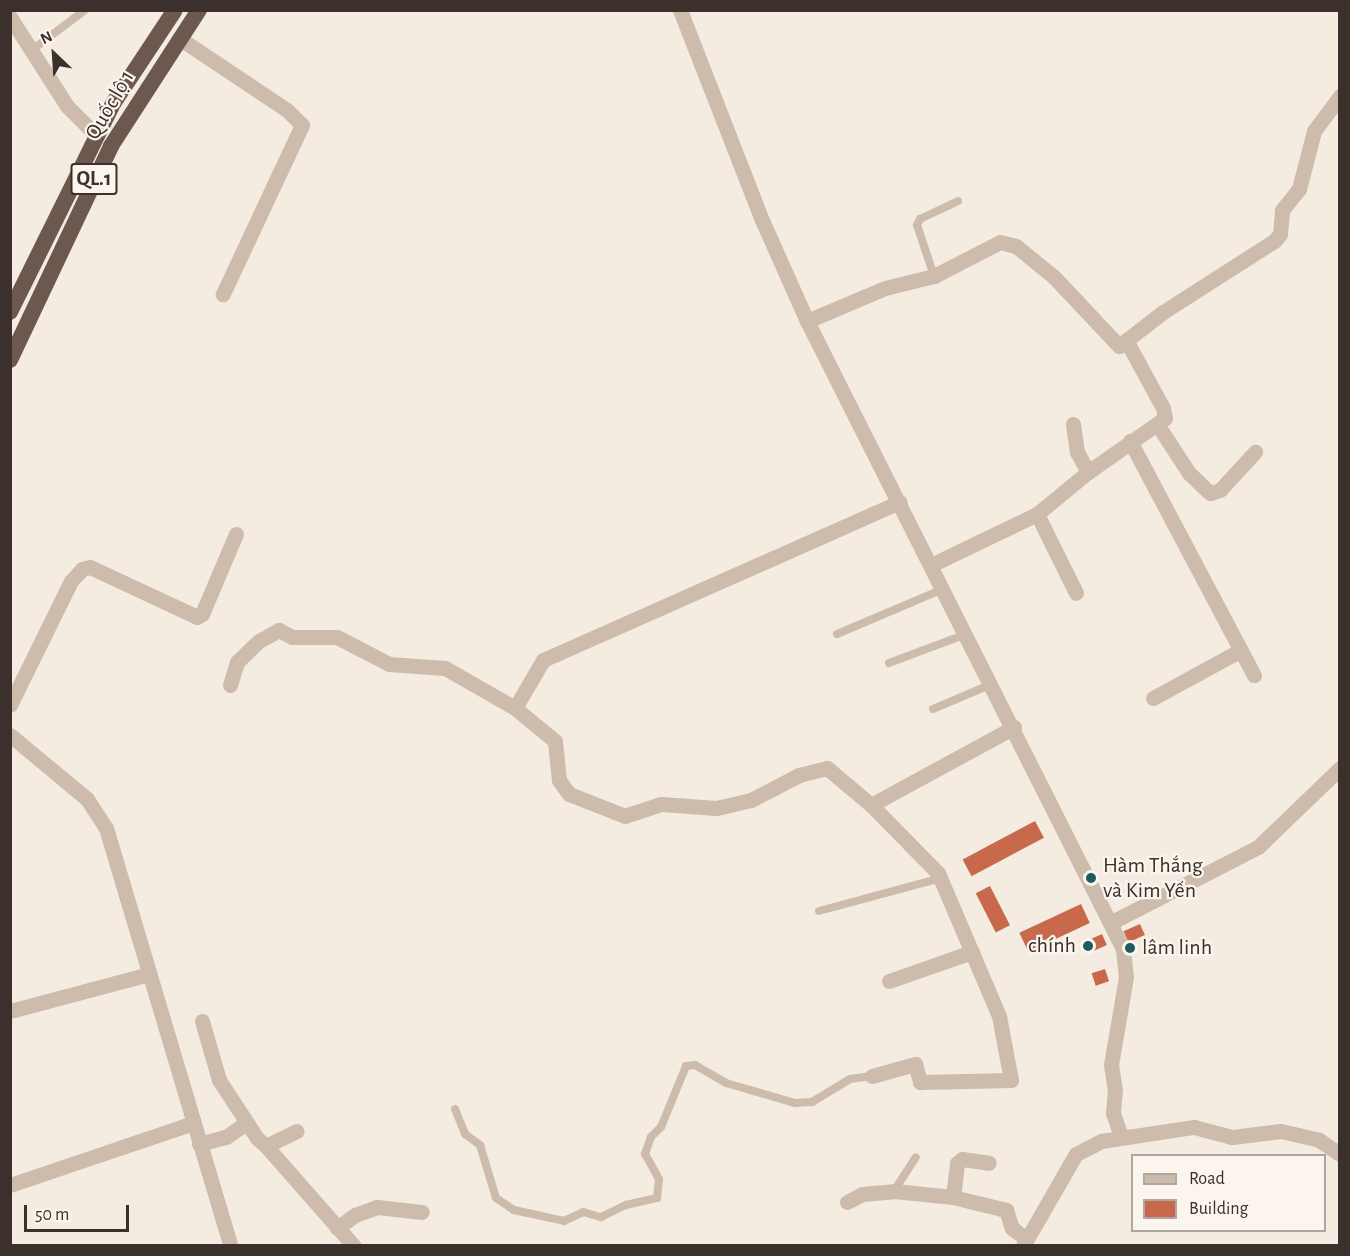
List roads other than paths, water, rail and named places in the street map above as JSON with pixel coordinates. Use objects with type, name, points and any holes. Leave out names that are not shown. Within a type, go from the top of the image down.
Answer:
[{"type":"highway","name":"Quốc lộ 1","points":[[10,312],[114,102],[175,10]]},
{"type":"highway","name":"Quốc lộ 1","points":[[10,360],[111,146],[199,10]]},
{"type":"street","points":[[680,10],[762,220],[807,321],[1014,727],[1110,923],[1126,965],[1111,1065],[1115,1089],[1113,1113],[1121,1136]]},
{"type":"street","points":[[10,17],[74,115],[97,136]]},
{"type":"street","points":[[179,38],[287,110],[302,125],[223,294]]},
{"type":"street","points":[[807,321],[885,288],[934,276],[991,244],[1008,243],[1061,284],[1091,313],[1114,345],[1126,340],[1191,294],[1274,241],[1280,234],[1282,210],[1299,189],[1314,131],[1340,96]]},
{"type":"street","points":[[931,565],[1037,514],[1088,472],[1165,418],[1163,408],[1126,340]]},
{"type":"street","points":[[1072,424],[1077,452],[1088,472]]},
{"type":"street","points":[[1157,424],[1189,473],[1210,493],[1220,490],[1255,452]]},
{"type":"street","points":[[1130,441],[1254,675]]},
{"type":"street","points":[[516,708],[543,660],[900,502]]},
{"type":"street","points":[[1037,514],[1076,593]]},
{"type":"street","points":[[10,705],[71,580],[82,569],[90,567],[197,617],[202,614],[236,534]]},
{"type":"street","points":[[230,686],[237,662],[259,640],[279,630],[292,638],[337,637],[389,664],[445,668],[516,708],[555,741],[559,780],[564,790],[625,816],[662,804],[716,808],[746,801],[799,775],[827,768],[872,804],[941,878],[1002,1023],[1011,1080],[920,1082],[915,1064],[872,1076]]},
{"type":"street","points":[[1154,698],[1241,650]]},
{"type":"street","points":[[872,804],[1014,727]]},
{"type":"street","points":[[10,735],[87,800],[103,820],[231,1245]]},
{"type":"street","points":[[1110,923],[1258,847],[1336,779]]},
{"type":"street","points":[[889,981],[972,952]]},
{"type":"street","points":[[10,1011],[149,974]]},
{"type":"street","points":[[202,1021],[219,1080],[246,1123],[354,1245]]},
{"type":"street","points":[[10,1185],[194,1123]]},
{"type":"street","points":[[199,1144],[221,1138],[246,1123]]},
{"type":"street","points":[[847,1202],[862,1194],[894,1191],[953,1197],[1006,1210],[1011,1228],[1024,1242],[1076,1154],[1091,1144],[1121,1136],[1194,1127],[1232,1137],[1281,1131],[1319,1140],[1340,1154]]},
{"type":"street","points":[[266,1146],[297,1131]]},
{"type":"street","points":[[953,1197],[957,1162],[962,1159],[989,1163]]},
{"type":"street","points":[[338,1228],[366,1209],[422,1212]]},
{"type":"lane","points":[[32,50],[85,10]]},
{"type":"lane","points":[[934,276],[917,225],[920,219],[958,201]]},
{"type":"lane","points":[[837,634],[943,589]]},
{"type":"lane","points":[[890,663],[966,634]]},
{"type":"lane","points":[[933,709],[992,684]]},
{"type":"lane","points":[[819,911],[941,878]]},
{"type":"lane","points":[[455,1109],[465,1134],[480,1145],[496,1198],[514,1210],[564,1221],[578,1213],[601,1216],[626,1205],[657,1198],[659,1179],[645,1154],[651,1137],[661,1127],[686,1066],[695,1065],[726,1083],[795,1103],[812,1102],[850,1079],[872,1076]]},
{"type":"lane","points":[[894,1191],[916,1157]]},
{"type":"place","name":"Hàm Thắng và Kim Yến","points":[[1091,878]]},
{"type":"place","name":"chính","points":[[1088,946]]},
{"type":"place","name":"lâm linh","points":[[1130,948]]}]
